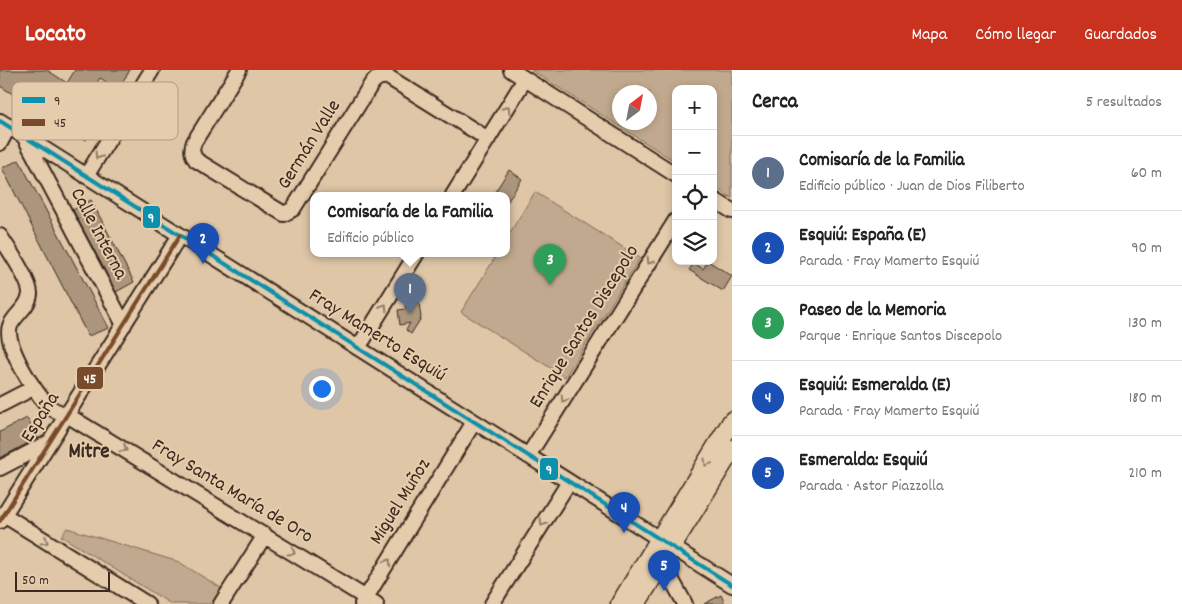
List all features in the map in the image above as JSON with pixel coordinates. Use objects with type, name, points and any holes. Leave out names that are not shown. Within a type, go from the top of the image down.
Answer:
[{"type":"main road","points":[[636,604],[662,562],[666,543],[732,421]]},
{"type":"main road","points":[[620,604],[666,543],[732,449]]},
{"type":"street","points":[[145,82],[152,70]]},
{"type":"street","name":"Germán Valle","points":[[239,70],[194,142],[191,148],[192,154],[196,160],[279,213],[288,213],[293,209],[372,83],[382,76],[388,77],[488,139]]},
{"type":"street","points":[[511,70],[672,172]]},
{"type":"street","points":[[455,192],[526,79]]},
{"type":"street","points":[[0,143],[4,124]]},
{"type":"street","name":"Calle Interna","points":[[25,140],[124,325]]},
{"type":"street","name":"Fray Mamerto Esquiú","points":[[29,140],[732,585]]},
{"type":"street","points":[[86,176],[108,140]]},
{"type":"street","points":[[717,202],[732,211]]},
{"type":"street","name":"Enrique Santos Discepolo","points":[[528,456],[672,226]]},
{"type":"street","name":"España","points":[[2,518],[180,235]]},
{"type":"street","name":"Fray Santa María de Oro","points":[[0,236],[28,284],[30,293],[28,300],[9,326],[9,338],[33,388],[50,408],[67,415],[265,535],[368,602]]},
{"type":"street","points":[[358,348],[415,257]]},
{"type":"street","points":[[0,405],[33,388]]},
{"type":"street","name":"Miguel Muñoz","points":[[368,602],[474,422]]},
{"type":"street","points":[[0,468],[50,442]]},
{"type":"street","points":[[492,604],[569,482]]},
{"type":"street","points":[[2,518],[147,604]]},
{"type":"street","points":[[221,604],[265,535]]},
{"type":"street","points":[[662,562],[685,604]]},
{"type":"shaded area","points":[[531,70],[732,70],[732,198],[717,189],[717,85],[672,85],[672,159],[626,130],[657,130],[657,85],[612,85],[612,121]]},
{"type":"shaded area","points":[[535,192],[640,258],[565,377],[461,312],[495,257],[510,257],[510,233]]},
{"type":"shaded area","points":[[67,528],[179,562],[221,588],[211,604],[171,604],[61,536]]},
{"type":"building","points":[[0,70],[47,70],[65,82],[12,82],[12,94],[0,86]]},
{"type":"building","points":[[75,70],[130,70],[122,82],[107,82],[100,78],[97,82],[68,82]]},
{"type":"building","points":[[19,160],[109,328],[88,336],[2,168]]},
{"type":"building","points":[[509,170],[522,179],[510,198],[510,192],[495,192]]},
{"type":"building","points":[[91,200],[134,282],[116,292],[73,210]]},
{"type":"building","points":[[693,265],[697,265],[703,269],[706,265],[714,265],[732,276],[723,291],[689,270]]},
{"type":"building","points":[[418,295],[421,318],[411,334],[406,330],[410,323],[400,325],[398,310],[406,309],[404,297]]},
{"type":"building","points":[[27,418],[38,438],[0,458],[0,432]]},
{"type":"building","points":[[721,595],[725,604],[704,604]]},
{"type":"transit line","name":"9","points":[[0,121],[12,129]]},
{"type":"transit line","name":"9","points":[[30,140],[732,585]]},
{"type":"transit line","name":"45","points":[[0,521],[180,235]]},
{"type":"place","name":"Esquiú: España (E)","points":[[203,264]]},
{"type":"place","name":"Paseo de la Memoria","points":[[550,285]]},
{"type":"place","name":"Comisaría de la Familia","points":[[410,314]]},
{"type":"place","name":"Esquiú: Esmeralda (E)","points":[[624,533]]},
{"type":"place","name":"Esmeralda: Esquiú","points":[[664,591]]},
{"type":"district","name":"Mitre","points":[[89,453]]}]
